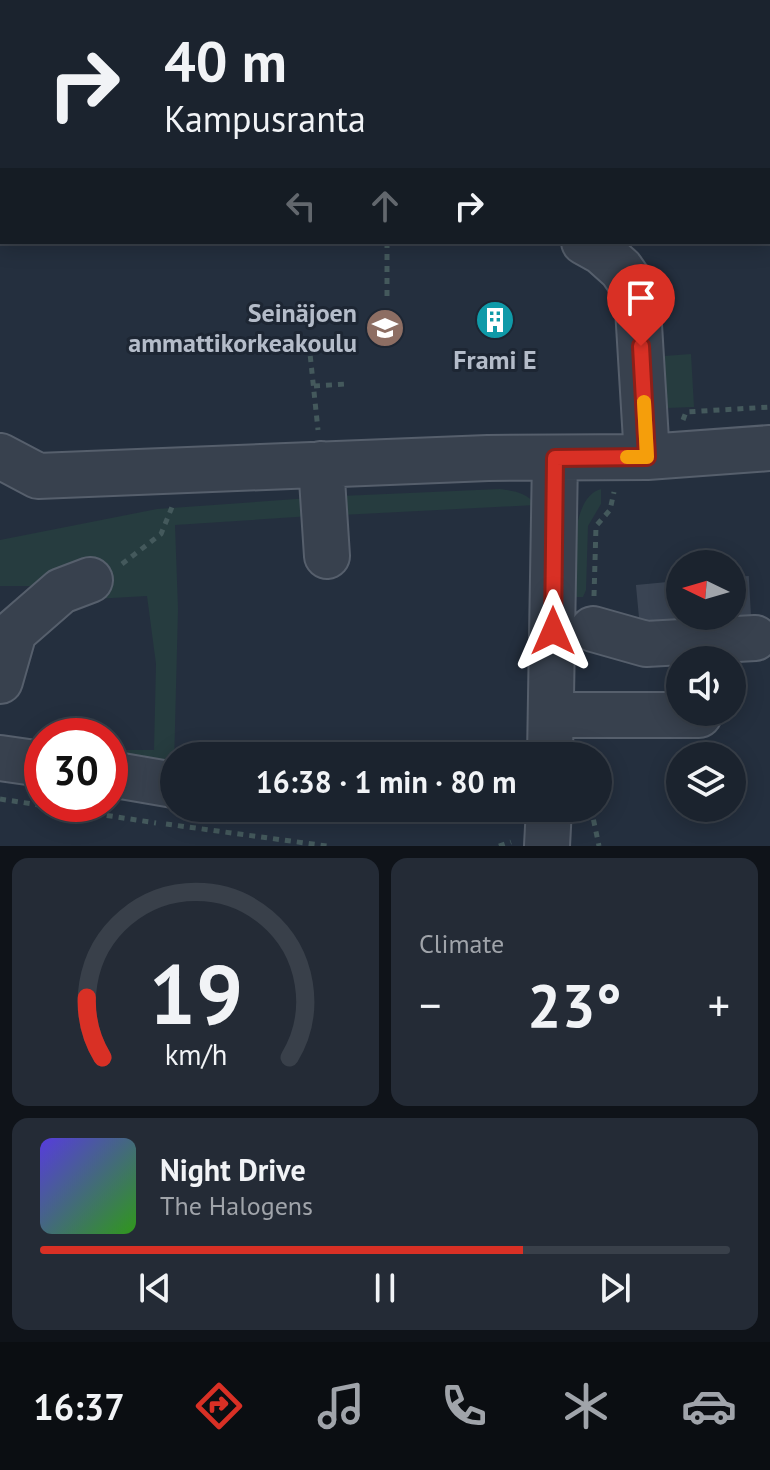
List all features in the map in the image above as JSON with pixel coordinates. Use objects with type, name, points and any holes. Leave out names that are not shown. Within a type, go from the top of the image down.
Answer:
[{"type":"street","points":[[588,244],[621,269],[637,292],[647,457]]},
{"type":"street","points":[[0,456],[38,476],[320,450],[555,458],[647,457],[770,448]]},
{"type":"street","points":[[320,450],[327,556]]},
{"type":"street","points":[[555,458],[573,630],[551,736],[666,720]]},
{"type":"street","points":[[0,681],[14,632],[61,591],[90,580]]},
{"type":"street","points":[[573,630],[638,607]]},
{"type":"street","points":[[573,630],[646,644],[755,638]]},
{"type":"street","points":[[0,758],[24,761]]},
{"type":"street","points":[[128,777],[160,783]]},
{"type":"street","points":[[547,846],[548,822]]},
{"type":"path","points":[[387,244],[387,299]]},
{"type":"path","points":[[309,344],[320,450]]},
{"type":"path","points":[[314,386],[346,384]]},
{"type":"path","points":[[90,580],[125,563],[161,534],[176,499]]},
{"type":"path","points":[[594,822],[599,846]]},
{"type":"green space","points":[[691,354],[694,407],[667,408],[664,356]]},
{"type":"green space","points":[[500,489],[524,495],[535,505],[341,515],[341,496]]},
{"type":"green space","points":[[601,489],[601,504],[588,526],[586,590],[583,597],[576,597],[572,590],[579,518],[591,495]]},
{"type":"green space","points":[[310,498],[311,516],[175,525],[178,609],[175,742],[160,742],[160,765],[128,763],[128,750],[154,750],[156,664],[147,596],[94,599],[64,569],[32,586],[0,586],[0,540],[157,509]]},
{"type":"tunnel","points":[[746,598],[750,598]]},
{"type":"tunnel","points":[[638,607],[666,604]]},
{"type":"slow traffic","points":[[627,457],[647,457],[644,402]]},
{"type":"place","name":"Frami E","points":[[495,320]]},
{"type":"place","name":"Seinäjoen ammattikorkeakoulu","points":[[385,328]]},
{"type":"route","points":[[553,631],[555,458],[647,457],[641,346]]}]
